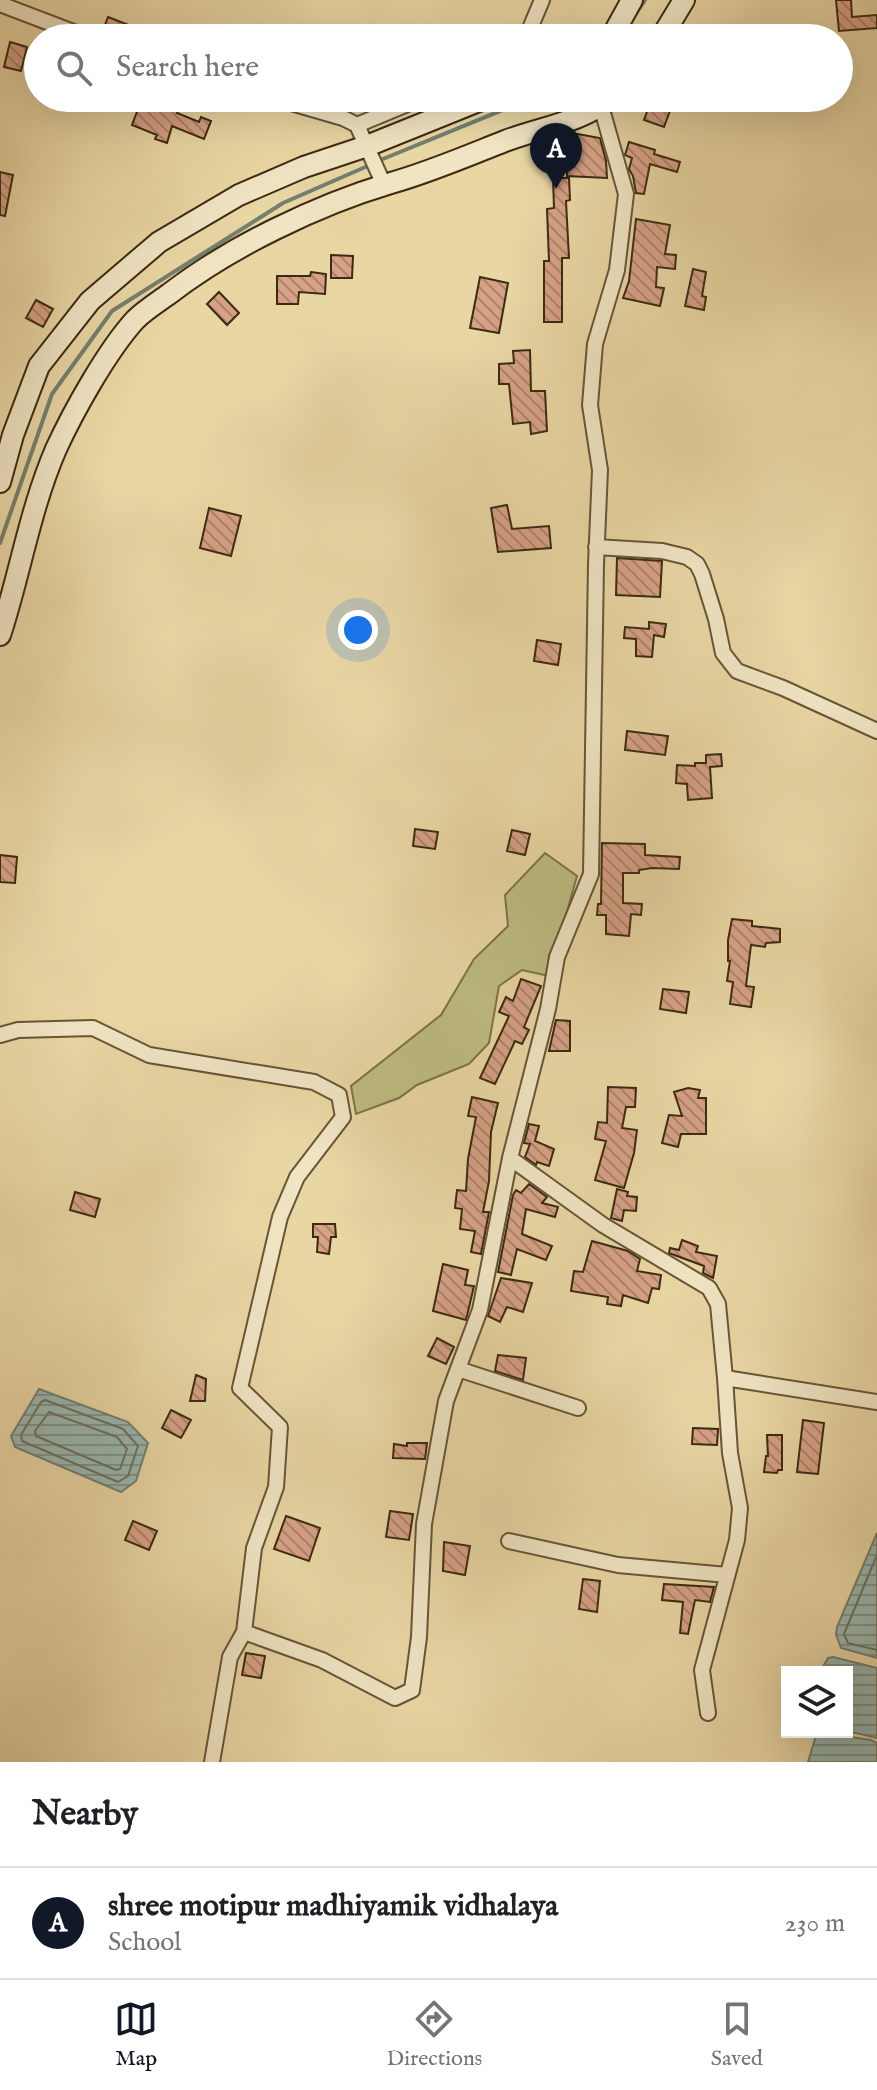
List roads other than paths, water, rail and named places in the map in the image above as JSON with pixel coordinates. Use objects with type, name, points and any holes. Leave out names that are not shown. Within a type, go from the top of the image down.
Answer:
[{"type":"main road","points":[[619,24],[632,0]]},
{"type":"main road","points":[[669,24],[684,0]]},
{"type":"main road","points":[[0,482],[13,435],[39,366],[90,301],[159,242],[239,195],[304,167],[369,150],[454,112]]},
{"type":"main road","points":[[0,635],[16,586],[33,515],[57,449],[116,344],[137,318],[223,256],[382,179],[437,169],[580,112]]},
{"type":"street","points":[[532,24],[542,0]]},
{"type":"street","points":[[0,4],[52,24]]},
{"type":"street","points":[[322,112],[357,125],[382,179]]},
{"type":"street","points":[[357,125],[388,112]]},
{"type":"street","points":[[244,1632],[322,1660],[395,1698],[412,1690],[419,1637],[424,1524],[446,1401],[480,1310],[510,1158],[548,1009],[557,957],[591,874],[600,470],[590,405],[595,344],[617,270],[626,194],[608,112]]},
{"type":"street","points":[[596,547],[662,551],[687,557],[697,564],[702,574],[723,653],[737,671],[783,688],[877,731]]},
{"type":"street","points":[[0,1035],[18,1030],[93,1028],[149,1055],[314,1082],[339,1095],[343,1117],[297,1177],[280,1217],[240,1388],[280,1427],[276,1487],[254,1548],[244,1632],[230,1657],[212,1762]]},
{"type":"street","points":[[510,1158],[603,1225],[709,1288],[718,1304],[730,1453],[740,1508],[737,1540],[702,1670],[708,1713]]},
{"type":"street","points":[[458,1369],[578,1408]]},
{"type":"street","points":[[725,1378],[877,1402]]},
{"type":"street","points":[[509,1541],[618,1565],[727,1575]]},
{"type":"water","points":[[39,1389],[128,1422],[148,1443],[136,1481],[121,1492],[15,1447],[11,1436]]},
{"type":"water","points":[[877,1533],[877,1658],[841,1648],[836,1635]]},
{"type":"water","points":[[828,1658],[877,1668],[877,1738],[853,1732],[853,1666],[823,1666]]},
{"type":"water","points":[[853,1737],[877,1743],[877,1762],[808,1762],[815,1738]]},
{"type":"waterway","points":[[633,18],[645,0]]},
{"type":"waterway","points":[[378,161],[498,112]]},
{"type":"waterway","points":[[0,543],[52,394],[112,311],[283,203],[370,165]]},
{"type":"place","name":"shree motipur madhiyamik vidhalaya","points":[[556,189]]}]
